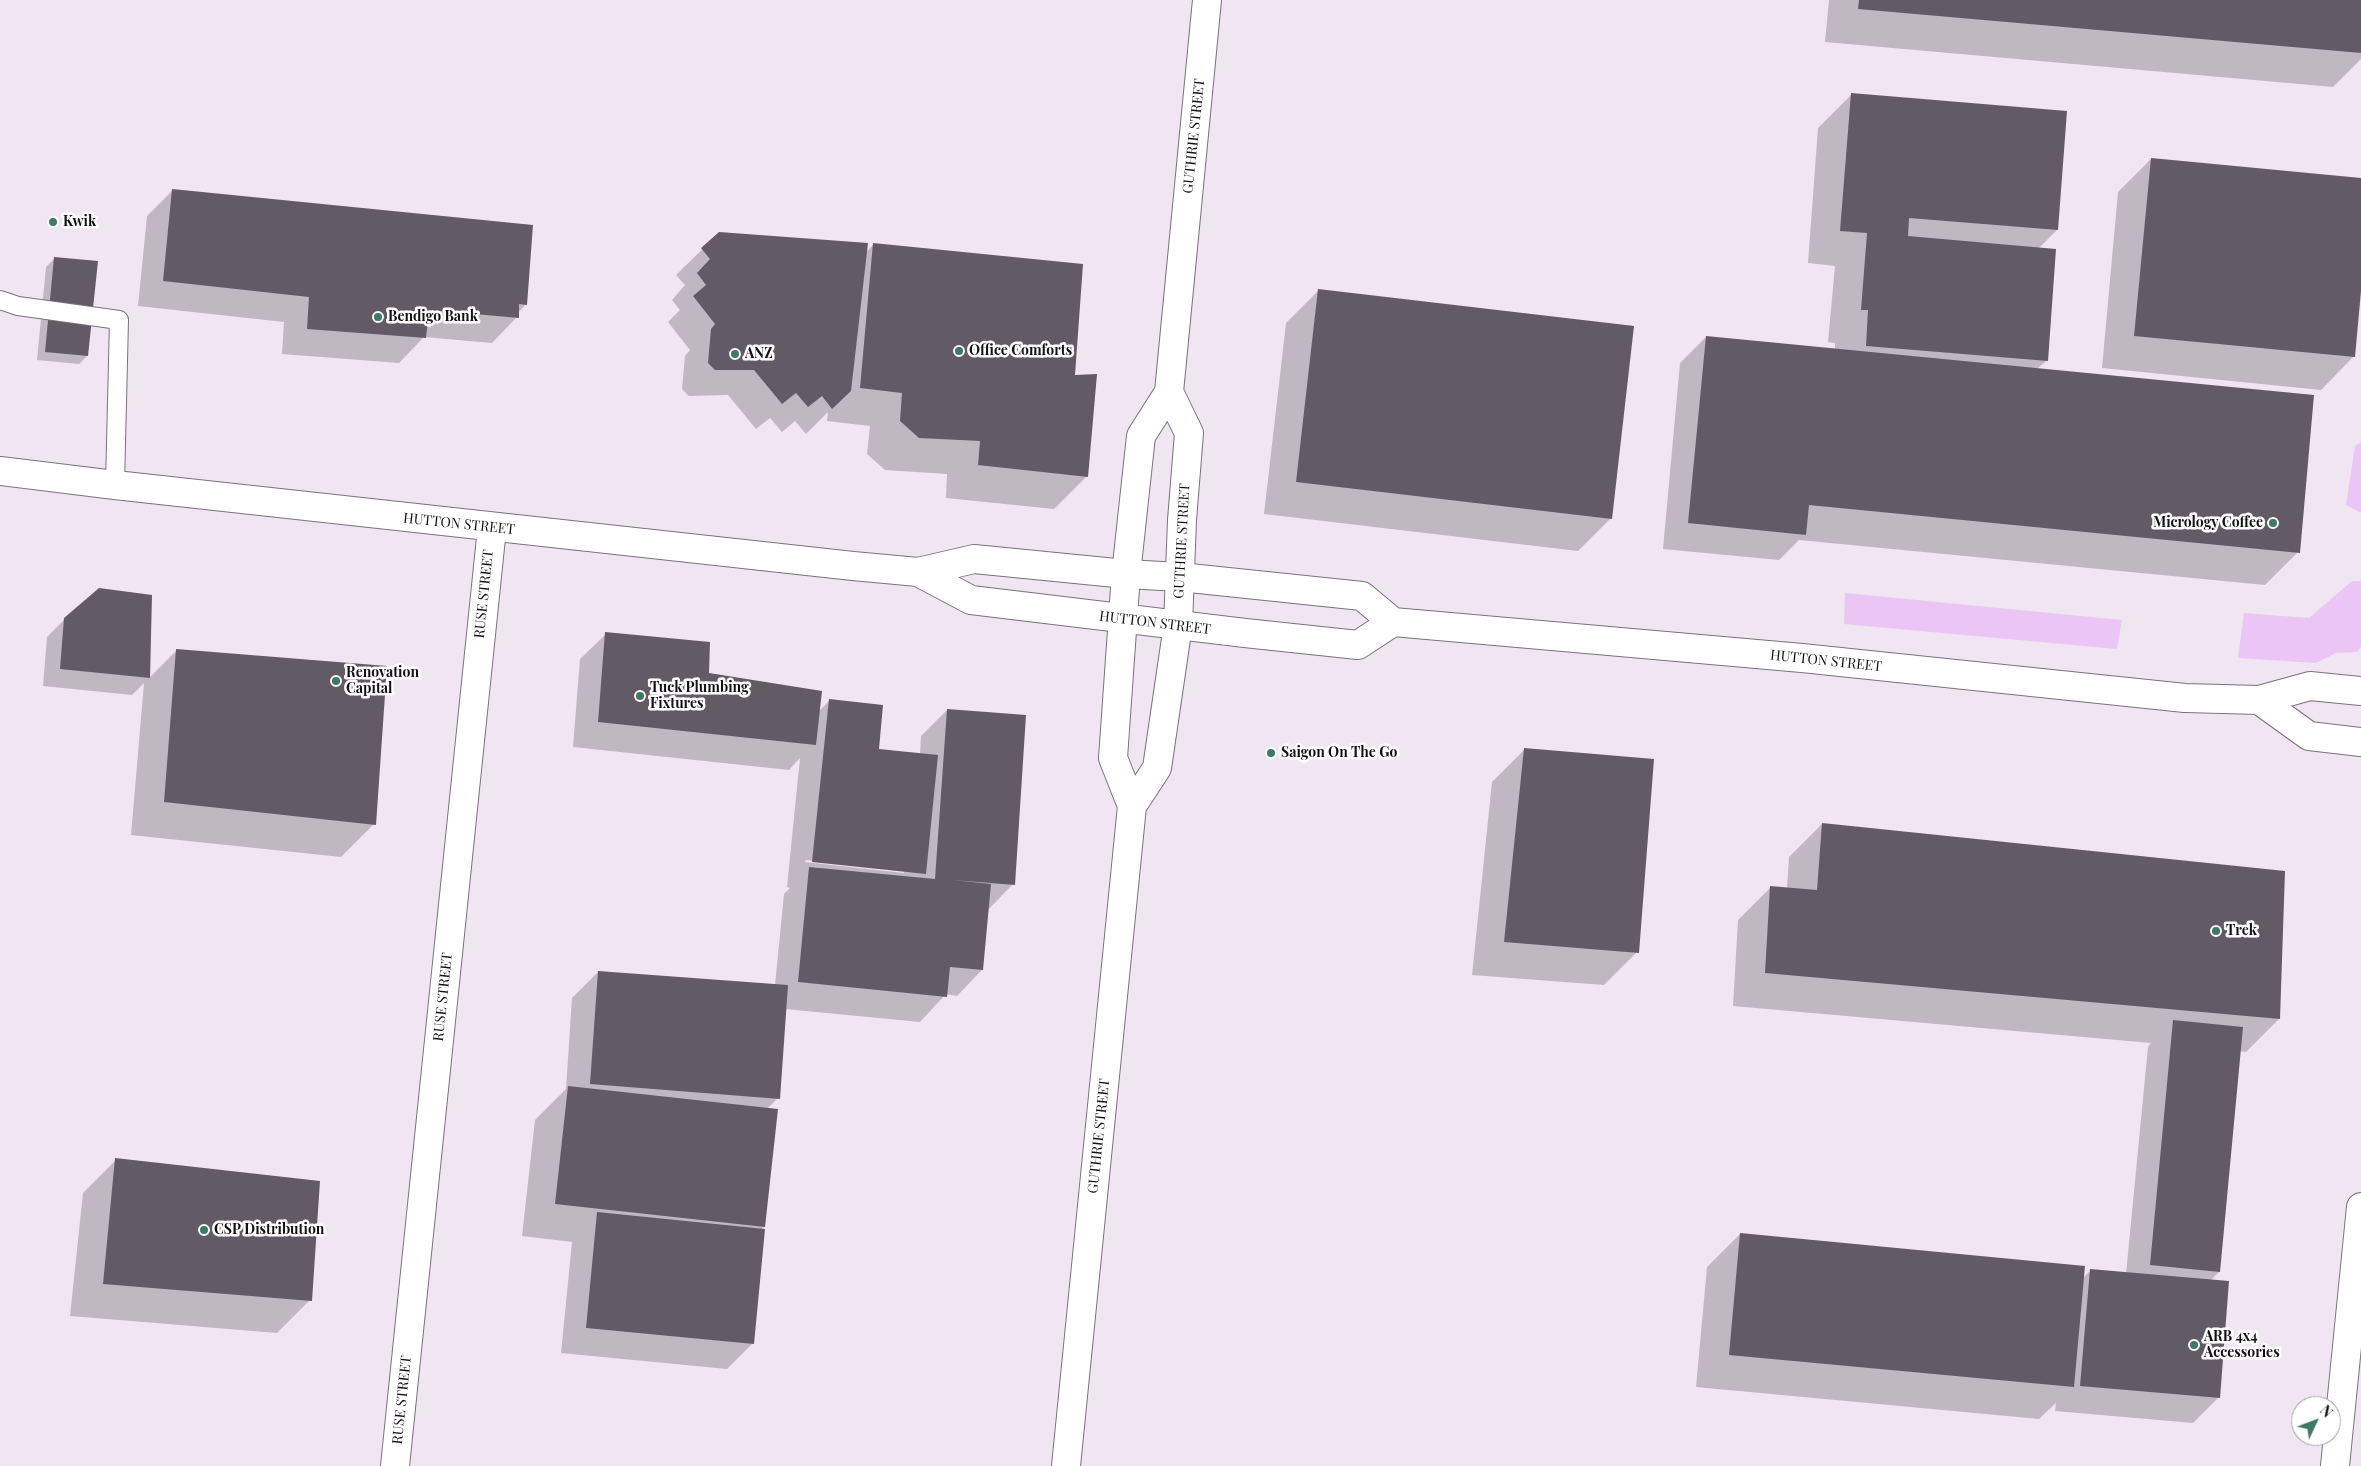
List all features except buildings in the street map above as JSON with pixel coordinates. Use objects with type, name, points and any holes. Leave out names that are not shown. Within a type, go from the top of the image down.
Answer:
[{"type":"street","name":"GUTHRIE STREET","points":[[1066,1466],[1132,806],[1113,758],[1126,574],[1140,436],[1169,392],[1207,0]]},
{"type":"street","name":"GUTHRIE STREET","points":[[1132,806],[1157,768],[1178,625],[1189,432],[1169,392]]},
{"type":"street","name":"HUTTON STREET","points":[[0,471],[116,486],[492,528],[918,572],[974,559],[1126,574],[1180,577],[1362,596],[1393,622],[1802,658],[2185,698],[2259,700],[2310,686],[2361,691]]},
{"type":"street","name":"RUSE STREET","points":[[395,1466],[492,528]]},
{"type":"street","name":"HUTTON STREET","points":[[918,572],[971,600],[1358,645],[1393,622]]},
{"type":"street","points":[[2259,700],[2309,736],[2361,742]]},
{"type":"street","points":[[2335,1466],[2361,1207]]},
{"type":"lane","points":[[0,300],[18,306],[119,320],[116,486]]},
{"type":"shaded area","points":[[2361,442],[2361,513],[2346,505],[2355,446]]},
{"type":"shaded area","points":[[2352,581],[2361,581],[2361,646],[2357,652],[2336,653],[2316,663],[2238,658],[2244,613],[2309,618]]},
{"type":"shaded area","points":[[1845,593],[2122,620],[2117,649],[1844,624]]},
{"type":"place","name":"Kwik","points":[[53,222]]},
{"type":"place","name":"Bendigo Bank","points":[[378,317]]},
{"type":"place","name":"Office Comforts","points":[[959,351]]},
{"type":"place","name":"ANZ","points":[[735,354]]},
{"type":"place","name":"Micrology Coffee","points":[[2273,523]]},
{"type":"place","name":"Renovation Capital","points":[[336,681]]},
{"type":"place","name":"Tuck Plumbing Fixtures","points":[[640,696]]},
{"type":"place","name":"Saigon On The Go","points":[[1271,753]]},
{"type":"place","name":"Trek","points":[[2216,931]]},
{"type":"place","name":"CSP Distribution","points":[[204,1230]]},
{"type":"place","name":"ARB 4x4 Accessories","points":[[2194,1345]]}]
